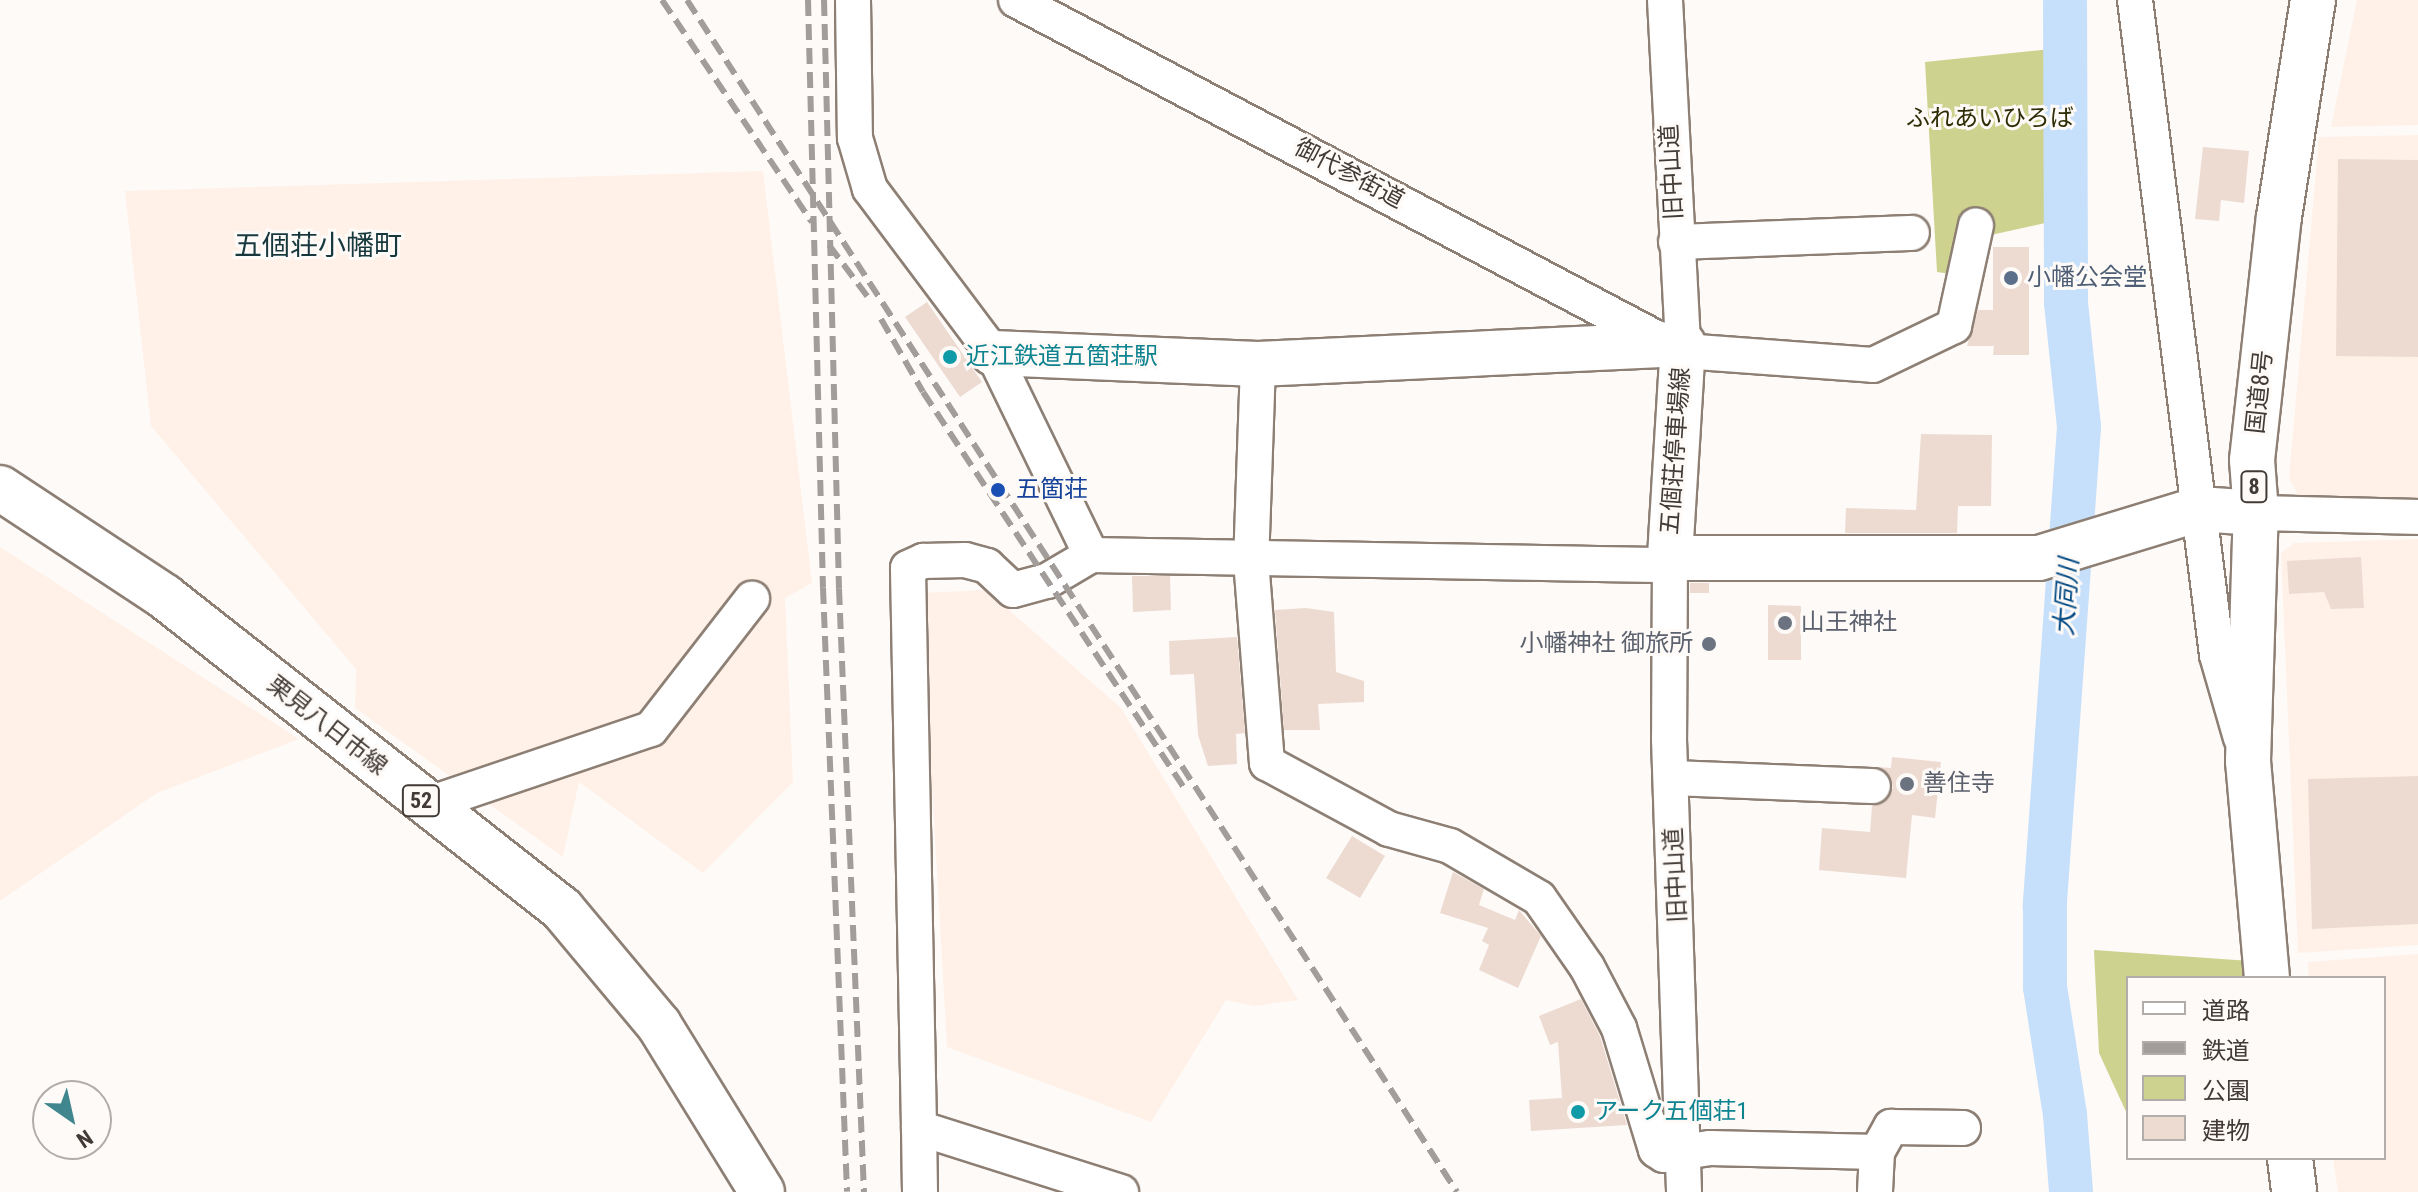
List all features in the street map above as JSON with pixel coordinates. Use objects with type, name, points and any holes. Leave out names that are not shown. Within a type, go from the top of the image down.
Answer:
[{"type":"main road","name":"国道8号","points":[[2267,976],[2248,761],[2256,513],[2252,460],[2279,217],[2313,0]]},
{"type":"main road","name":"五個荘停車場線","points":[[993,353],[1258,364],[1683,344],[1670,558],[2039,558],[2087,546],[2199,509],[2256,513]]},
{"type":"main road","name":"栗見八日市線","points":[[0,488],[165,597],[562,909],[659,1025],[762,1192]]},
{"type":"main road","points":[[2290,1160],[2294,1192]]},
{"type":"street","points":[[853,0],[855,138],[870,189],[993,353],[1091,555]]},
{"type":"street","name":"御代参街道","points":[[1016,0],[1654,337],[1683,344],[1697,352],[1873,365],[1954,326],[1976,225]]},
{"type":"street","name":"旧中山道","points":[[1665,0],[1683,344]]},
{"type":"street","points":[[2135,0],[2217,655],[2248,761]]},
{"type":"street","points":[[1676,242],[1912,233]]},
{"type":"street","points":[[1258,364],[1251,560],[1267,763],[1389,829],[1450,846],[1539,898],[1587,967],[1619,1028],[1652,1143],[1664,1155],[1686,1151],[1877,1152]]},
{"type":"street","points":[[2256,513],[2418,517]]},
{"type":"street","points":[[920,1192],[908,568],[923,561],[965,560],[987,566],[1013,590],[1027,589],[1091,555],[1657,565],[1670,558]]},
{"type":"street","name":"旧中山道","points":[[1670,558],[1671,778],[1686,1151],[1684,1192]]},
{"type":"street","points":[[426,805],[651,729],[752,599]]},
{"type":"street","points":[[1671,778],[1873,786]]},
{"type":"street","points":[[1875,1192],[1877,1152],[1891,1127],[1963,1128]]},
{"type":"street","points":[[919,1128],[1121,1192]]},
{"type":"shaded area","points":[[2357,0],[2418,0],[2418,125],[2331,127]]},
{"type":"shaded area","points":[[2418,135],[2418,500],[2300,498],[2289,478],[2319,137]]},
{"type":"shaded area","points":[[763,171],[812,583],[785,598],[793,782],[703,873],[579,782],[563,857],[355,708],[356,669],[151,426],[125,191]]},
{"type":"shaded area","points":[[2418,539],[2418,945],[2298,953],[2281,553],[2294,543]]},
{"type":"shaded area","points":[[0,547],[299,739],[157,793],[0,901]]},
{"type":"shaded area","points":[[986,590],[1121,708],[1298,1000],[1254,1006],[1226,1000],[1151,1122],[947,1047],[921,593]]},
{"type":"shaded area","points":[[2418,954],[2418,1192],[2338,1192],[2333,1160],[2386,1160],[2386,976],[2309,976],[2308,962]]},
{"type":"green space","name":"ふれあいひろば","points":[[2051,49],[2054,221],[1991,235],[1971,222],[1958,275],[1937,272],[1925,62]]},
{"type":"green space","points":[[2094,950],[2250,961],[2249,976],[2126,976],[2126,1112],[2099,1053]]},
{"type":"building","points":[[2203,147],[2249,151],[2244,203],[2221,200],[2219,221],[2195,219]]},
{"type":"building","points":[[2338,159],[2418,160],[2418,357],[2336,356]]},
{"type":"building","name":"小幡公会堂","points":[[1993,247],[2029,247],[2029,355],[1993,355],[1994,346],[1967,346],[1978,310],[1993,310]]},
{"type":"building","name":"近江鉄道五箇荘駅","points":[[927,302],[982,382],[960,397],[905,317]]},
{"type":"building","points":[[1921,434],[1992,435],[1991,506],[1958,506],[1957,533],[1845,533],[1846,508],[1916,510]]},
{"type":"building","points":[[2361,557],[2364,608],[2331,609],[2324,592],[2289,594],[2287,561]]},
{"type":"building","points":[[1132,576],[1170,576],[1171,610],[1133,612]]},
{"type":"building","points":[[1690,583],[1709,583],[1709,593],[1690,593]]},
{"type":"building","name":"山王神社","points":[[1768,605],[1801,606],[1801,660],[1768,660]]},
{"type":"building","points":[[1306,608],[1334,612],[1336,672],[1364,681],[1364,702],[1318,704],[1320,730],[1284,730],[1275,610]]},
{"type":"building","points":[[1237,637],[1245,733],[1236,734],[1237,764],[1208,766],[1198,735],[1194,674],[1170,675],[1169,641]]},
{"type":"building","points":[[1892,757],[1941,762],[1935,818],[1912,815],[1906,878],[1819,870],[1822,828],[1870,832],[1872,806],[1883,803],[1893,788],[1890,776],[1877,767],[1891,768]]},
{"type":"building","points":[[2418,776],[2418,924],[2312,929],[2308,779]]},
{"type":"building","points":[[1352,836],[1385,856],[1360,898],[1326,878]]},
{"type":"building","points":[[1453,872],[1484,889],[1479,905],[1515,920],[1519,910],[1541,936],[1518,988],[1479,970],[1489,945],[1482,941],[1488,928],[1440,913]]},
{"type":"building","points":[[1581,999],[1600,1036],[1627,1125],[1531,1131],[1529,1100],[1562,1098],[1558,1042],[1550,1045],[1539,1016]]},
{"type":"waterway","name":"大同川","points":[[2065,0],[2066,303],[2079,427],[2045,907],[2045,987],[2065,1115],[2071,1192]]},
{"type":"railway","points":[[662,0],[812,222]]},
{"type":"railway","points":[[687,0],[1457,1192]]},
{"type":"railway","points":[[808,0],[823,588],[847,1192]]},
{"type":"railway","points":[[824,0],[839,589],[864,1192]]},
{"type":"railway","points":[[829,245],[867,296]]},
{"type":"railway","points":[[881,319],[923,392],[1185,789]]},
{"type":"place","name":"小幡公会堂","points":[[2011,278]]},
{"type":"place","name":"近江鉄道五箇荘駅","points":[[950,357]]},
{"type":"place","name":"五箇荘","points":[[998,490]]},
{"type":"place","name":"山王神社","points":[[1785,623]]},
{"type":"place","name":"小幡神社 御旅所","points":[[1709,644]]},
{"type":"place","name":"善住寺","points":[[1907,784]]},
{"type":"place","name":"アーク五個荘1","points":[[1578,1112]]},
{"type":"district","name":"五個荘小幡町","points":[[318,246]]}]
